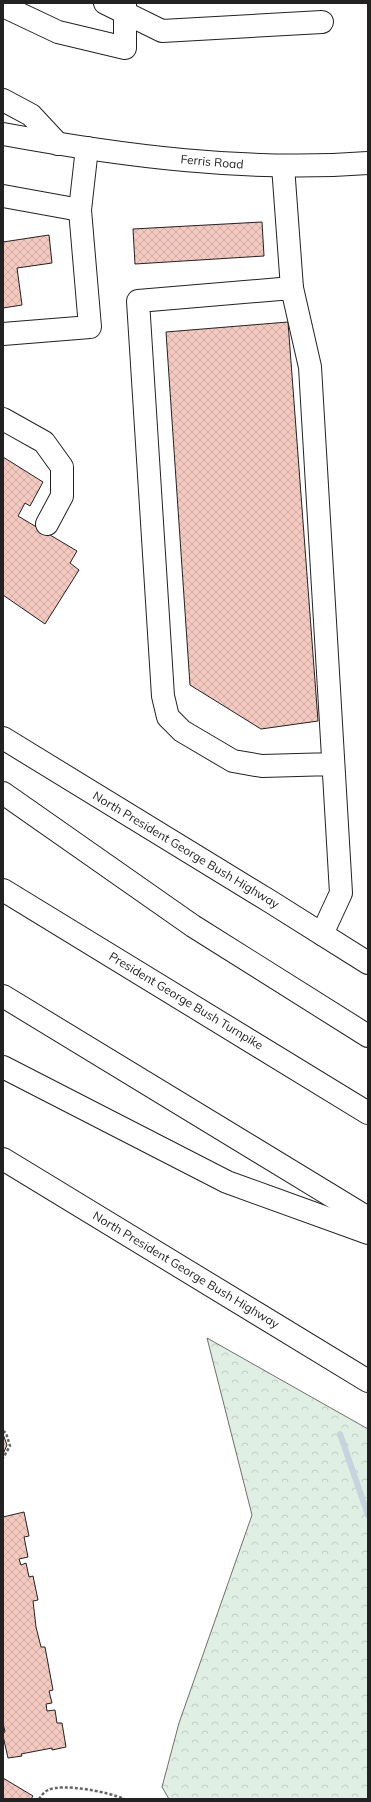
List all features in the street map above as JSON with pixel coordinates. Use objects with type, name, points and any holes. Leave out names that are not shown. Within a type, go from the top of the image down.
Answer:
[{"type":"main road","points":[[105,3],[125,8],[162,31],[322,22]]},
{"type":"main road","points":[[3,6],[58,32],[125,48],[125,8]]},
{"type":"main road","points":[[3,100],[31,115],[58,144]]},
{"type":"main road","name":"Ferris Road","points":[[3,134],[58,144],[144,156],[226,163],[283,166],[334,166],[368,163]]},
{"type":"main road","points":[[3,334],[90,327],[80,210],[87,148]]},
{"type":"main road","points":[[283,166],[292,288],[310,367],[341,893],[322,934]]},
{"type":"main road","points":[[3,196],[80,210]]},
{"type":"main road","points":[[292,288],[138,301],[163,696],[168,717],[182,731],[233,762],[262,766],[333,764]]},
{"type":"main road","points":[[3,419],[44,442],[62,467],[62,496],[47,524]]},
{"type":"main road","name":"North President George Bush Highway","points":[[3,738],[322,934],[368,964]]},
{"type":"main road","points":[[3,793],[193,926],[368,1036]]},
{"type":"main road","name":"President George Bush Turnpike","points":[[3,890],[368,1112]]},
{"type":"main road","points":[[3,996],[368,1218]]},
{"type":"main road","points":[[3,1067],[227,1182],[368,1233]]},
{"type":"main road","name":"North President George Bush Highway","points":[[3,1159],[368,1381]]},
{"type":"path","points":[[3,1432],[6,1433],[10,1446],[3,1458]]},
{"type":"path","points":[[39,1799],[47,1790],[57,1788],[83,1789],[124,1799]]},
{"type":"green space","points":[[207,1338],[368,1429],[368,1799],[169,1799],[162,1787],[179,1723],[252,1515]]},
{"type":"building","points":[[262,222],[264,256],[135,264],[133,229]]},
{"type":"building","points":[[49,235],[52,263],[17,268],[22,305],[3,308],[3,242]]},
{"type":"building","points":[[288,322],[318,721],[261,729],[190,685],[166,332]]},
{"type":"building","points":[[3,457],[43,482],[30,506],[25,503],[18,516],[77,551],[70,563],[79,570],[45,624],[3,595]]},
{"type":"building","points":[[3,1434],[7,1445],[3,1454]]},
{"type":"building","points":[[24,1512],[29,1536],[24,1537],[28,1557],[19,1559],[21,1565],[26,1563],[29,1577],[33,1576],[38,1600],[33,1601],[36,1627],[41,1647],[45,1647],[53,1690],[49,1691],[52,1703],[46,1704],[47,1711],[55,1710],[57,1723],[62,1723],[66,1747],[52,1750],[52,1748],[8,1758],[3,1736],[3,1733],[5,1732],[3,1723],[3,1517]]},
{"type":"building","points":[[3,1778],[33,1796],[31,1799],[3,1799]]},
{"type":"waterway","points":[[340,1434],[368,1515]]}]
